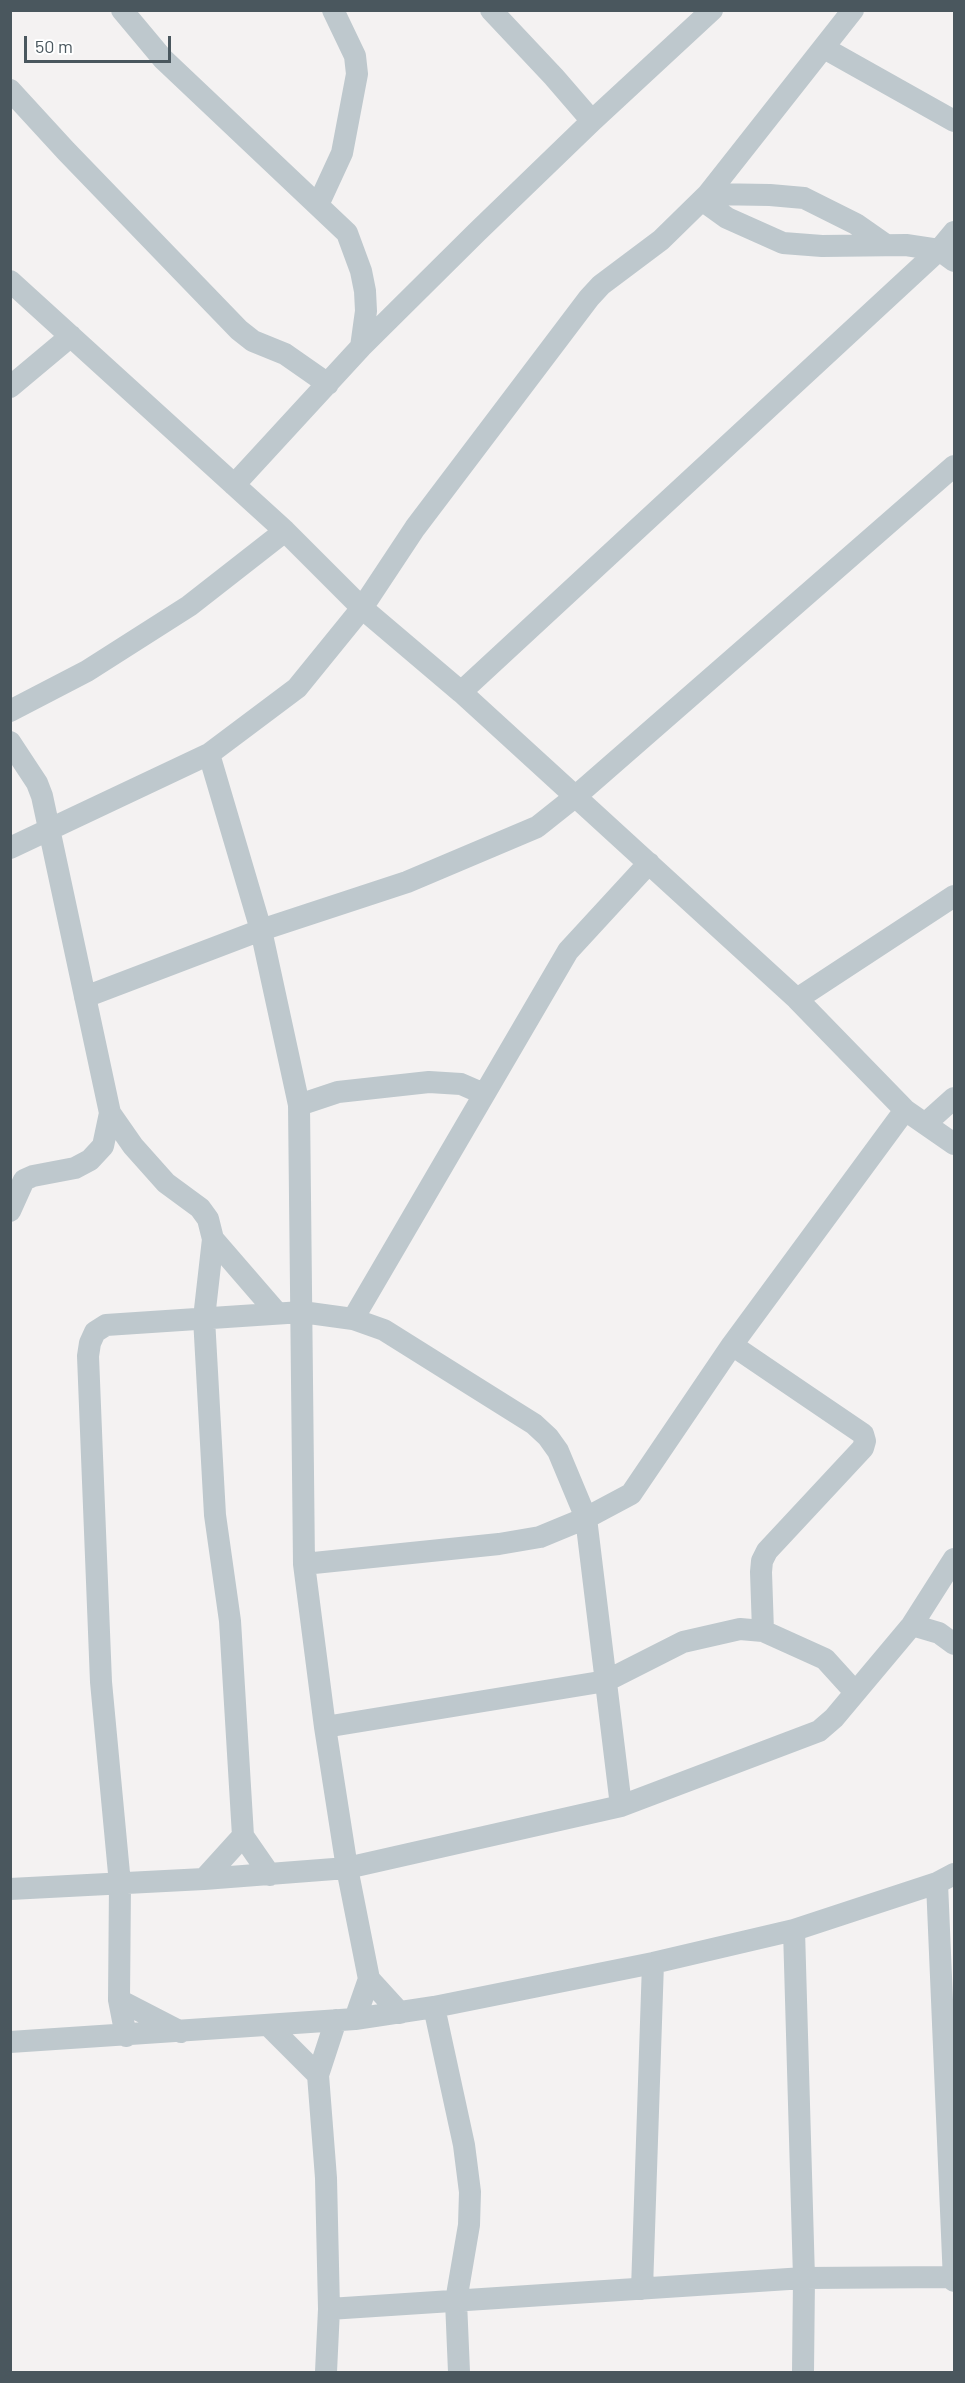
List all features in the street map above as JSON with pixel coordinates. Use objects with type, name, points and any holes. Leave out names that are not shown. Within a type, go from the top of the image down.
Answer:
[{"type":"street","points":[[122,10],[163,59],[347,233],[361,271],[365,291],[366,311],[361,347]]},
{"type":"street","points":[[318,205],[342,153],[357,74],[355,56],[333,10]]},
{"type":"street","points":[[491,10],[592,120]]},
{"type":"street","points":[[234,485],[361,347],[592,120],[712,10]]},
{"type":"street","points":[[10,848],[209,754],[297,688],[362,608],[415,528],[590,298],[601,285],[661,240],[705,197],[853,10]]},
{"type":"street","points":[[824,48],[954,121]]},
{"type":"street","points":[[10,90],[239,330],[253,340],[285,354],[328,384]]},
{"type":"street","points":[[705,197],[790,195],[804,198],[856,224],[886,245]]},
{"type":"street","points":[[705,197],[727,218],[783,243],[822,246],[886,245],[950,258]]},
{"type":"street","points":[[461,692],[950,258],[954,232]]},
{"type":"street","points":[[10,281],[285,531],[362,608],[461,692],[797,999],[905,1110],[954,1144]]},
{"type":"street","points":[[10,387],[71,336]]},
{"type":"street","points":[[85,997],[261,930],[407,882],[537,827],[576,796],[954,466]]},
{"type":"street","points":[[10,711],[87,671],[189,606],[285,531]]},
{"type":"street","points":[[10,742],[37,783],[50,828],[110,1113],[133,1146],[166,1183],[200,1208],[208,1219],[213,1239],[204,1318],[215,1515],[230,1622],[243,1836],[270,1875]]},
{"type":"street","points":[[209,754],[261,930],[299,1105],[304,1564],[325,1727],[347,1868],[369,1979],[400,2013]]},
{"type":"street","points":[[353,1319],[568,951],[648,863]]},
{"type":"street","points":[[797,999],[954,896]]},
{"type":"street","points":[[299,1105],[338,1092],[429,1082],[461,1084],[484,1094]]},
{"type":"street","points":[[925,1124],[954,1098]]},
{"type":"street","points":[[304,1564],[540,1537],[586,1518],[636,1489],[732,1345],[905,1110]]},
{"type":"street","points":[[10,1211],[24,1180],[33,1176],[75,1168],[90,1160],[103,1146],[110,1113]]},
{"type":"street","points":[[213,1239],[277,1313]]},
{"type":"street","points":[[126,2036],[119,2000],[120,1884],[101,1682],[89,1350],[95,1332],[106,1325],[302,1312],[353,1319],[384,1330],[534,1424],[548,1437],[558,1451],[586,1518],[621,1806]]},
{"type":"street","points":[[732,1345],[863,1434],[865,1441],[863,1448],[767,1551],[762,1561],[761,1572],[763,1631]]},
{"type":"street","points":[[10,1889],[204,1880],[347,1868],[621,1806],[819,1731],[834,1718],[912,1625],[954,1559]]},
{"type":"street","points":[[912,1625],[939,1633],[954,1644]]},
{"type":"street","points":[[325,1727],[606,1681],[683,1642],[740,1629],[763,1631],[825,1659],[855,1692]]},
{"type":"street","points":[[204,1880],[243,1836]]},
{"type":"street","points":[[10,2042],[181,2032],[400,2013],[653,1964],[794,1930],[946,1878],[954,2278],[804,2278],[329,2309]]},
{"type":"street","points":[[794,1930],[804,2278],[803,2373]]},
{"type":"street","points":[[642,2289],[653,1964]]},
{"type":"street","points":[[326,2373],[329,2309],[326,2178],[318,2075],[345,2019],[369,1979]]},
{"type":"street","points":[[119,2000],[181,2032]]},
{"type":"street","points":[[434,2007],[464,2145],[470,2192],[470,2225],[456,2301],[459,2373]]},
{"type":"street","points":[[268,2025],[318,2075]]}]
